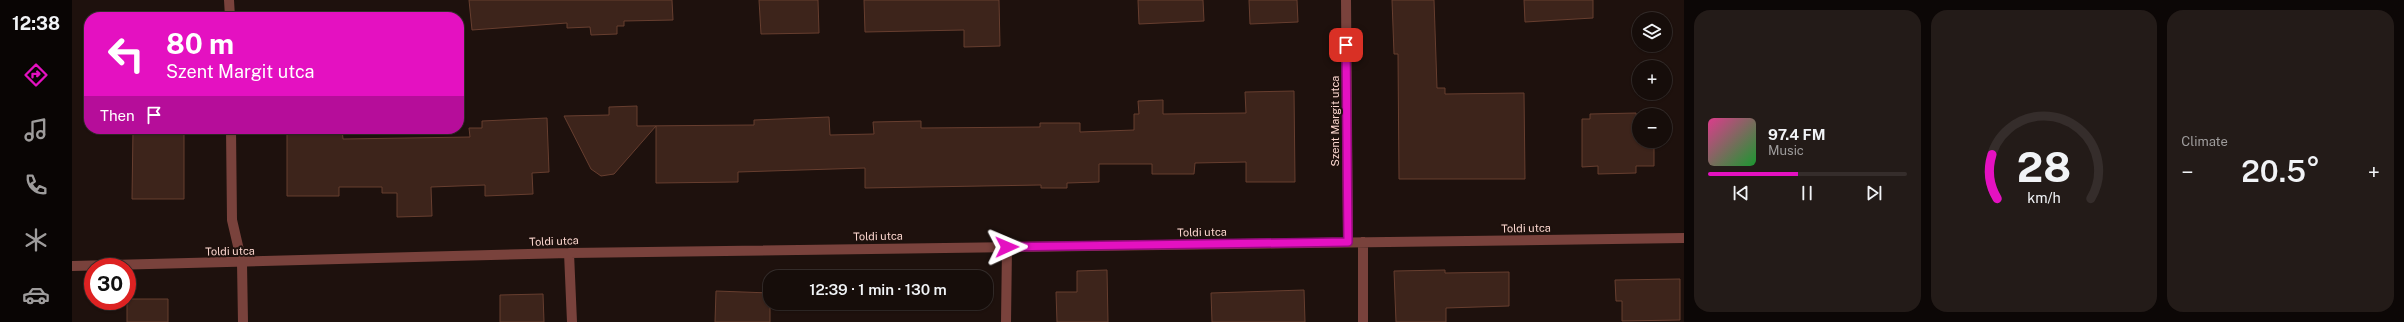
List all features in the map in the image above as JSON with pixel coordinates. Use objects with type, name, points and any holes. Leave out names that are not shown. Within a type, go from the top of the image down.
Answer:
[{"type":"street","points":[[229,0],[230,12]]},
{"type":"street","name":"Szent Margit utca","points":[[1346,0],[1348,242]]},
{"type":"street","points":[[231,134],[232,220],[242,263],[243,322]]},
{"type":"street","name":"Toldi utca","points":[[72,266],[242,263],[569,252],[1684,238]]},
{"type":"street","points":[[1363,242],[1364,322]]},
{"type":"street","points":[[1006,322],[1007,247]]},
{"type":"street","points":[[569,252],[572,322]]},
{"type":"building","points":[[469,0],[672,0],[673,20],[624,21],[624,26],[617,26],[617,34],[591,35],[590,27],[567,28],[567,23],[472,30]]},
{"type":"building","points":[[759,0],[818,0],[819,33],[761,34]]},
{"type":"building","points":[[864,0],[999,0],[1000,46],[964,47],[964,30],[865,32]]},
{"type":"building","points":[[1138,0],[1203,0],[1204,21],[1139,24]]},
{"type":"building","points":[[1249,0],[1297,0],[1298,22],[1250,24]]},
{"type":"building","points":[[1392,0],[1434,0],[1437,88],[1445,88],[1445,94],[1524,93],[1525,179],[1399,179],[1398,54],[1394,54]]},
{"type":"building","points":[[1524,0],[1593,0],[1593,18],[1525,22]]},
{"type":"building","points":[[1294,91],[1295,182],[1246,182],[1246,162],[1195,163],[1194,174],[1152,174],[1152,164],[1099,164],[1099,182],[1067,183],[1067,188],[1041,188],[1041,185],[865,188],[865,168],[738,172],[738,182],[656,183],[656,126],[614,174],[601,176],[591,169],[564,116],[609,115],[609,107],[637,106],[637,126],[754,125],[754,120],[829,117],[830,135],[874,134],[873,122],[921,121],[921,128],[1040,127],[1040,123],[1080,123],[1080,132],[1134,130],[1134,114],[1139,114],[1138,101],[1163,100],[1163,114],[1246,113],[1245,92]]},
{"type":"building","points":[[1632,113],[1632,148],[1654,148],[1654,166],[1636,166],[1636,173],[1598,174],[1598,166],[1582,167],[1582,119],[1590,119],[1590,114]]},
{"type":"building","points":[[547,118],[549,172],[532,173],[533,194],[485,196],[485,185],[431,187],[432,216],[397,217],[397,193],[382,193],[382,187],[339,187],[339,196],[287,196],[287,134],[342,134],[343,139],[470,137],[469,128],[482,128],[482,121]]},
{"type":"building","points":[[133,134],[184,134],[184,199],[132,199]]},
{"type":"building","points":[[1107,270],[1108,322],[1057,322],[1056,292],[1077,292],[1077,271]]},
{"type":"building","points":[[1445,270],[1445,273],[1509,272],[1509,306],[1446,308],[1446,322],[1396,322],[1394,271]]},
{"type":"building","points":[[1680,279],[1680,320],[1622,321],[1622,301],[1616,301],[1615,280]]},
{"type":"building","points":[[1304,290],[1305,322],[1212,322],[1211,293]]},
{"type":"building","points":[[716,291],[763,293],[763,310],[770,310],[770,322],[715,322]]},
{"type":"building","points":[[543,294],[544,322],[500,322],[500,295]]},
{"type":"building","points":[[136,299],[168,299],[168,322],[127,322],[127,310],[136,310]]},
{"type":"route","points":[[1007,247],[1348,242],[1346,45]]}]
